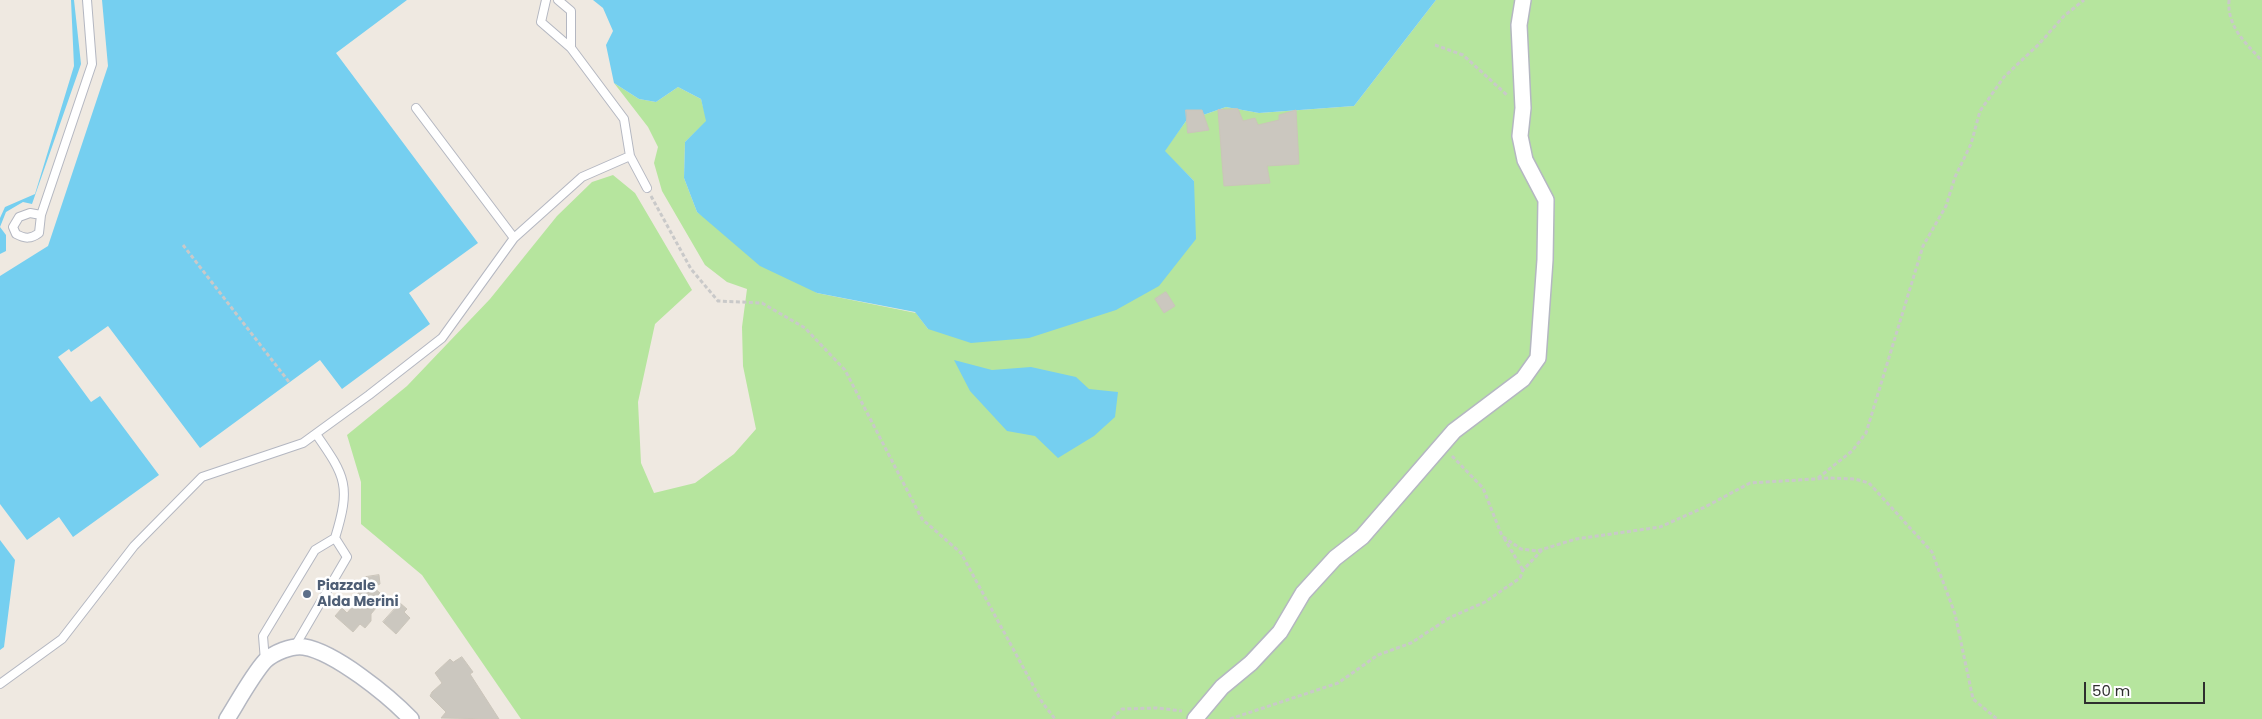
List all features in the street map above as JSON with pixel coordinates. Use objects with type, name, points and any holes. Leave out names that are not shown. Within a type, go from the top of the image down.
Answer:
[{"type":"street","points":[[1197,716],[1222,687],[1251,662],[1280,632],[1303,593],[1334,558],[1362,537],[1454,431],[1523,379],[1538,358],[1545,260],[1546,200],[1525,160],[1520,136],[1523,108],[1519,26],[1522,0]]},
{"type":"street","points":[[227,719],[265,661],[281,651],[303,646],[334,660],[371,683],[411,719]]},
{"type":"lane","points":[[41,215],[92,64],[87,0]]},
{"type":"lane","points":[[546,0],[541,22],[572,48],[624,119],[630,156],[647,188]]},
{"type":"lane","points":[[558,0],[571,10],[572,48]]},
{"type":"lane","points":[[416,108],[514,238]]},
{"type":"lane","points":[[0,684],[62,639],[134,546],[202,477],[303,443],[369,395],[442,338],[514,238],[582,178],[630,156]]},
{"type":"lane","points":[[265,661],[263,636],[315,550],[335,538],[344,508],[345,490],[336,463],[316,434]]},
{"type":"lane","points":[[294,648],[347,557],[335,538]]},
{"type":"path","points":[[1818,479],[1852,451],[1866,433],[1923,246],[1946,206],[1955,177],[1971,144],[1980,110],[2004,77],[2039,44],[2064,16],[2084,0]]},
{"type":"path","points":[[2229,0],[2228,12],[2235,31],[2262,61]]},
{"type":"path","points":[[1436,45],[1463,55],[1523,108]]},
{"type":"path","points":[[647,188],[691,269],[718,301],[762,303],[805,328],[845,370],[922,519],[961,553],[1042,702],[1055,719]]},
{"type":"path","points":[[182,245],[289,382]]},
{"type":"path","points":[[1441,446],[1483,488],[1502,536],[1523,570]]},
{"type":"path","points":[[1502,536],[1520,549],[1542,550],[1576,539],[1660,527],[1705,507],[1750,483],[1855,479],[1869,483],[1932,552],[1955,614],[1973,699],[1997,719]]},
{"type":"path","points":[[1230,719],[1338,683],[1378,655],[1411,643],[1449,618],[1485,602],[1520,578],[1523,570],[1542,550]]},
{"type":"path","points":[[1112,719],[1122,709],[1156,708],[1197,716]]},
{"type":"green space","points":[[1436,0],[2262,0],[2262,719],[521,719],[422,575],[361,524],[361,482],[347,435],[407,386],[490,299],[557,216],[592,182],[613,175],[635,193],[692,290],[655,324],[638,402],[641,463],[654,493],[695,483],[734,454],[756,429],[743,366],[742,327],[747,289],[727,282],[705,265],[662,191],[654,163],[658,147],[648,127],[614,83],[639,99],[656,102],[678,87],[701,99],[707,121],[685,142],[684,178],[697,212],[817,293],[916,313],[928,329],[1194,181],[1164,151],[1186,121],[1226,107],[1259,113],[1354,106]]},
{"type":"water","points":[[71,0],[74,0],[81,64],[32,204],[23,202],[6,212],[0,227],[0,218],[5,207],[35,194],[74,66]]},
{"type":"water","points":[[102,0],[407,0],[336,53],[478,243],[409,293],[430,324],[342,389],[320,360],[200,448],[108,326],[71,352],[69,349],[58,357],[91,402],[100,396],[159,475],[73,537],[59,517],[27,540],[0,504],[0,276],[48,246],[108,66]]},
{"type":"water","points":[[593,0],[1436,0],[1354,106],[1259,113],[1226,107],[1186,121],[1165,151],[1194,181],[1196,239],[1159,286],[1116,310],[1029,338],[971,343],[928,329],[915,312],[817,293],[760,266],[697,212],[684,178],[685,142],[706,121],[701,99],[678,87],[656,102],[639,99],[614,83],[606,45],[613,31],[603,8]]},
{"type":"water","points":[[0,227],[6,235],[6,251],[0,254]]},
{"type":"water","points":[[954,360],[992,370],[1031,367],[1076,377],[1089,389],[1118,392],[1115,417],[1094,436],[1058,458],[1035,436],[1007,431],[970,391]]},
{"type":"water","points":[[0,540],[15,560],[4,647],[0,650]]},
{"type":"building","points":[[1238,109],[1243,121],[1255,118],[1258,125],[1279,120],[1279,115],[1296,110],[1299,164],[1267,166],[1270,183],[1224,186],[1218,110]]},
{"type":"building","points":[[1186,110],[1202,110],[1209,130],[1188,133]]},
{"type":"building","points":[[1166,292],[1175,306],[1164,313],[1155,299]]},
{"type":"building","points":[[379,575],[380,584],[373,587],[380,593],[376,597],[381,602],[371,614],[371,621],[365,628],[360,624],[353,632],[335,616],[342,608],[347,613],[354,605],[350,602],[367,583],[366,577]]},
{"type":"building","points":[[400,603],[407,609],[404,612],[410,618],[396,634],[383,622]]},
{"type":"building","points":[[462,657],[473,672],[470,674],[499,719],[441,718],[446,712],[430,696],[442,683],[435,673],[450,659],[453,662]]},
{"type":"place","name":"Piazzale Alda Merini","points":[[307,594]]}]
